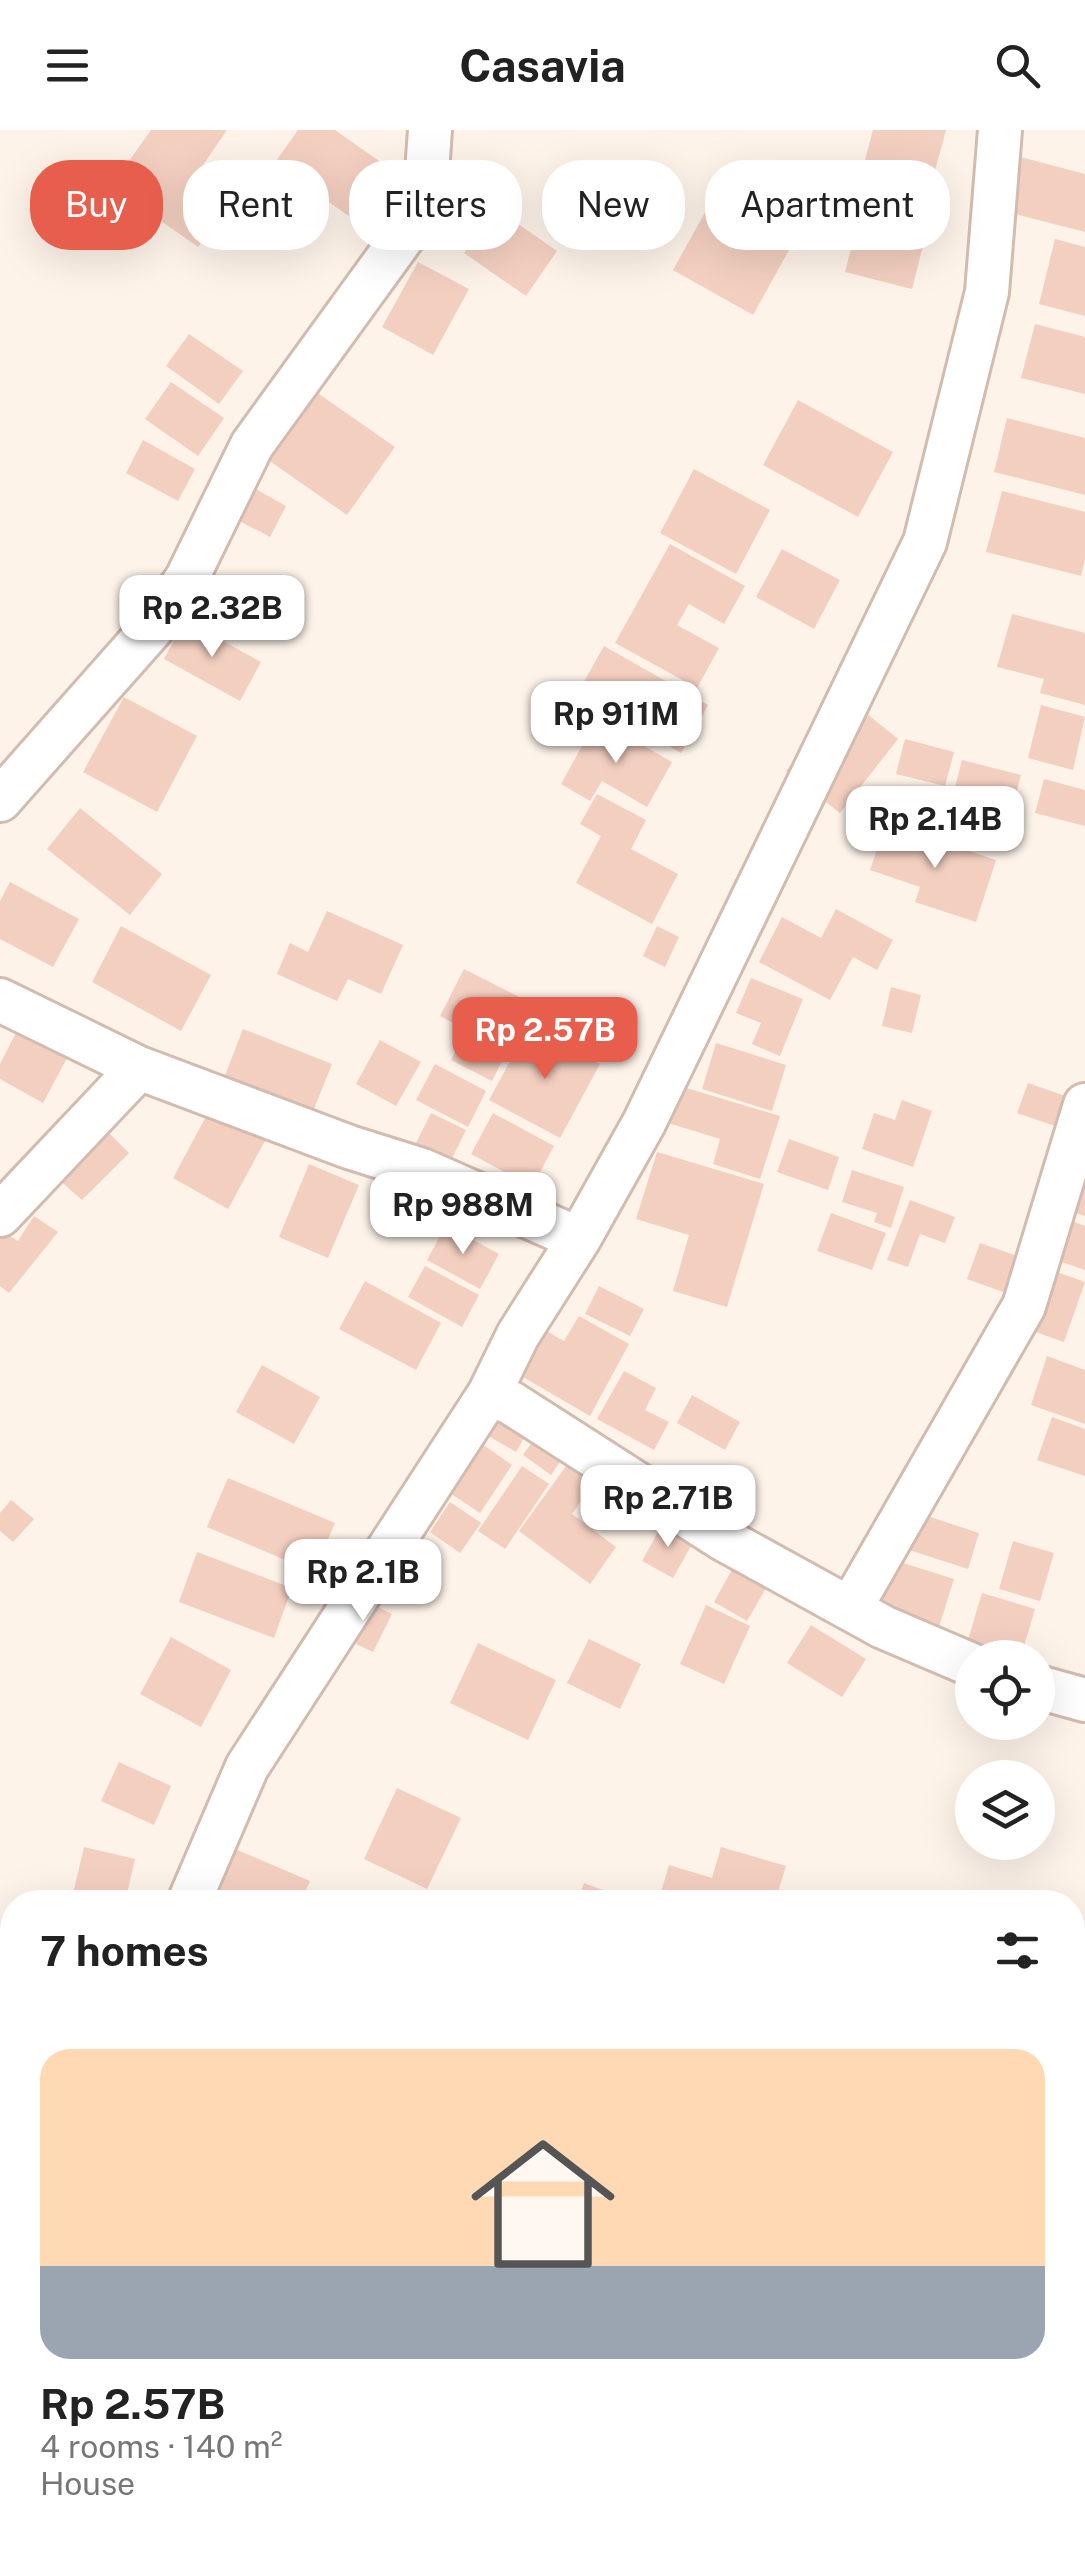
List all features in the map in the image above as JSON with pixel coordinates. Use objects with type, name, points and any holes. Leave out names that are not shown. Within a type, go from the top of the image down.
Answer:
[{"type":"street","points":[[0,800],[154,626],[187,578],[252,445],[413,224],[426,186],[430,130]]},
{"type":"street","points":[[194,1890],[247,1767],[489,1394],[518,1334],[644,1123],[925,542],[988,292],[1000,130]]},
{"type":"street","points":[[0,1000],[139,1068],[349,1147],[422,1170],[578,1239]]},
{"type":"street","points":[[0,1215],[139,1068]]},
{"type":"street","points":[[850,1609],[1024,1306],[1085,1105]]},
{"type":"street","points":[[489,1394],[511,1403],[724,1539],[882,1627],[955,1658]]},
{"type":"street","points":[[1055,1692],[1085,1700]]},
{"type":"building","points":[[151,130],[227,130],[206,160],[183,160],[183,236],[163,222],[163,160],[130,160]]},
{"type":"building","points":[[298,130],[335,130],[378,160],[349,160],[349,216],[329,202],[329,160],[277,160]]},
{"type":"building","points":[[873,130],[946,130],[938,160],[865,160]]},
{"type":"building","points":[[1017,156],[1085,174],[1085,232],[1003,211]]},
{"type":"building","points":[[705,212],[705,250],[789,250],[753,315],[673,270]]},
{"type":"building","points":[[522,227],[542,241],[542,250],[557,251],[526,296],[464,253],[522,250]]},
{"type":"building","points":[[1055,239],[1085,247],[1085,316],[1039,304]]},
{"type":"building","points":[[851,250],[922,250],[912,289],[845,272]]},
{"type":"building","points":[[418,262],[469,289],[433,355],[382,327]]},
{"type":"building","points":[[1035,324],[1085,337],[1085,394],[1021,378]]},
{"type":"building","points":[[189,334],[243,371],[219,404],[166,366]]},
{"type":"building","points":[[171,382],[224,418],[198,456],[145,419]]},
{"type":"building","points":[[309,387],[395,447],[347,515],[261,455]]},
{"type":"building","points":[[798,400],[893,452],[858,517],[763,465]]},
{"type":"building","points":[[1007,418],[1085,438],[1085,495],[994,472]]},
{"type":"building","points":[[143,440],[195,469],[178,501],[126,473]]},
{"type":"building","points":[[694,469],[770,510],[736,574],[660,533]]},
{"type":"building","points":[[245,483],[286,506],[270,537],[228,515]]},
{"type":"building","points":[[1002,491],[1085,512],[1081,576],[986,552]]},
{"type":"building","points":[[670,544],[745,586],[724,624],[689,604],[677,625],[719,648],[697,688],[615,643]]},
{"type":"building","points":[[782,549],[840,580],[814,629],[756,597]]},
{"type":"building","points":[[1012,614],[1085,633],[1085,705],[1040,693],[1044,679],[997,667]]},
{"type":"building","points":[[185,620],[261,662],[240,701],[164,659]]},
{"type":"building","points":[[604,646],[708,705],[681,753],[577,694]]},
{"type":"building","points":[[845,696],[898,739],[840,813],[786,771]]},
{"type":"building","points":[[124,697],[197,736],[157,812],[83,772]]},
{"type":"building","points":[[1041,705],[1085,717],[1073,770],[1028,758]]},
{"type":"building","points":[[597,719],[672,762],[647,807],[602,781],[590,801],[561,784]]},
{"type":"building","points":[[905,739],[954,752],[945,786],[896,774]]},
{"type":"building","points":[[962,760],[1021,775],[1013,806],[954,791]]},
{"type":"building","points":[[1044,779],[1085,790],[1085,826],[1035,813]]},
{"type":"building","points":[[597,794],[646,820],[631,849],[678,874],[652,924],[576,883],[601,836],[580,824]]},
{"type":"building","points":[[80,808],[162,874],[130,915],[47,849]]},
{"type":"building","points":[[886,823],[996,860],[976,922],[915,902],[920,887],[870,870]]},
{"type":"building","points":[[10,882],[79,919],[53,967],[0,939],[0,901]]},
{"type":"building","points":[[836,909],[893,940],[877,970],[853,957],[830,1000],[759,962],[782,917],[821,938]]},
{"type":"building","points":[[327,911],[403,945],[381,994],[348,979],[337,1001],[277,974],[290,943],[308,952]]},
{"type":"building","points":[[121,926],[211,975],[181,1031],[92,982]]},
{"type":"building","points":[[657,926],[679,937],[665,967],[643,956]]},
{"type":"building","points":[[464,969],[531,1003],[492,1081],[451,1060],[466,1030],[440,1016]]},
{"type":"building","points":[[751,978],[803,999],[780,1056],[752,1044],[761,1023],[736,1013]]},
{"type":"building","points":[[891,987],[921,995],[912,1033],[882,1026]]},
{"type":"building","points":[[529,1026],[600,1064],[560,1138],[489,1100]]},
{"type":"building","points":[[243,1029],[332,1064],[307,1126],[219,1091]]},
{"type":"building","points":[[17,1031],[67,1058],[43,1103],[0,1079],[0,1064]]},
{"type":"building","points":[[380,1040],[421,1062],[396,1106],[356,1084]]},
{"type":"building","points":[[716,1043],[786,1065],[772,1111],[702,1089]]},
{"type":"building","points":[[435,1064],[486,1091],[468,1127],[416,1100]]},
{"type":"building","points":[[663,1081],[780,1116],[760,1179],[713,1164],[720,1139],[652,1118]]},
{"type":"building","points":[[1028,1083],[1071,1098],[1061,1128],[1017,1113]]},
{"type":"building","points":[[902,1100],[932,1111],[913,1167],[862,1149],[874,1113],[895,1120]]},
{"type":"building","points":[[210,1109],[266,1139],[228,1209],[173,1178]]},
{"type":"building","points":[[431,1113],[466,1130],[440,1183],[405,1165]]},
{"type":"building","points":[[493,1113],[554,1146],[532,1187],[471,1154]]},
{"type":"building","points":[[104,1128],[129,1153],[82,1200],[57,1178]]},
{"type":"building","points":[[789,1139],[839,1157],[828,1190],[777,1172]]},
{"type":"building","points":[[657,1152],[764,1184],[727,1307],[673,1291],[689,1235],[636,1219]]},
{"type":"building","points":[[309,1164],[359,1185],[328,1258],[279,1237]]},
{"type":"building","points":[[852,1170],[904,1187],[891,1228],[874,1222],[877,1213],[842,1202]]},
{"type":"building","points":[[1085,1173],[1085,1216],[1063,1209]]},
{"type":"building","points":[[910,1200],[955,1217],[945,1243],[920,1234],[908,1267],[887,1260]]},
{"type":"building","points":[[831,1213],[886,1233],[872,1270],[817,1251]]},
{"type":"building","points":[[34,1216],[58,1232],[9,1293],[0,1286],[0,1230],[18,1241]]},
{"type":"building","points":[[1064,1218],[1085,1226],[1085,1270],[1050,1258]]},
{"type":"building","points":[[446,1225],[499,1254],[480,1289],[427,1260]]},
{"type":"building","points":[[980,1243],[1029,1260],[1017,1297],[967,1279]]},
{"type":"building","points":[[425,1266],[479,1295],[462,1327],[408,1297]]},
{"type":"building","points":[[1048,1269],[1085,1282],[1064,1342],[1027,1329]]},
{"type":"building","points":[[365,1281],[441,1323],[416,1370],[339,1329]]},
{"type":"building","points":[[599,1286],[644,1309],[630,1336],[585,1314]]},
{"type":"building","points":[[579,1316],[629,1344],[590,1416],[516,1373],[541,1328],[564,1341]]},
{"type":"building","points":[[1047,1356],[1085,1370],[1085,1424],[1031,1405]]},
{"type":"building","points":[[262,1365],[320,1397],[294,1444],[236,1412]]},
{"type":"building","points":[[624,1371],[656,1388],[645,1410],[669,1422],[654,1450],[597,1419]]},
{"type":"building","points":[[692,1395],[740,1422],[725,1450],[677,1423]]},
{"type":"building","points":[[491,1397],[533,1422],[516,1452],[473,1427]]},
{"type":"building","points":[[1052,1417],[1085,1429],[1085,1476],[1037,1460]]},
{"type":"building","points":[[542,1428],[570,1447],[551,1475],[523,1455]]},
{"type":"building","points":[[482,1444],[512,1465],[480,1513],[450,1493]]},
{"type":"building","points":[[567,1465],[592,1485],[572,1514],[616,1547],[590,1584],[519,1531]]},
{"type":"building","points":[[522,1466],[549,1484],[505,1549],[478,1531]]},
{"type":"building","points":[[228,1478],[335,1523],[314,1572],[207,1527]]},
{"type":"building","points":[[11,1500],[34,1519],[13,1542],[0,1531],[0,1513]]},
{"type":"building","points":[[450,1502],[481,1523],[460,1553],[430,1532]]},
{"type":"building","points":[[915,1512],[979,1533],[968,1569],[903,1548]]},
{"type":"building","points":[[664,1521],[695,1539],[673,1578],[642,1561]]},
{"type":"building","points":[[1013,1541],[1054,1553],[1040,1601],[999,1589]]},
{"type":"building","points":[[197,1552],[292,1588],[274,1638],[179,1602]]},
{"type":"building","points":[[740,1555],[774,1574],[747,1621],[714,1602]]},
{"type":"building","points":[[894,1560],[954,1579],[938,1630],[878,1611]]},
{"type":"building","points":[[982,1593],[1035,1609],[1026,1640],[968,1640]]},
{"type":"building","points":[[353,1595],[392,1614],[373,1652],[335,1634]]},
{"type":"building","points":[[706,1605],[750,1626],[724,1684],[680,1664]]},
{"type":"building","points":[[811,1625],[866,1659],[842,1697],[787,1663]]},
{"type":"building","points":[[171,1637],[231,1670],[201,1727],[140,1694]]},
{"type":"building","points":[[589,1639],[641,1664],[620,1709],[567,1683]]},
{"type":"building","points":[[478,1643],[556,1680],[528,1740],[450,1703]]},
{"type":"building","points":[[119,1762],[171,1786],[154,1825],[101,1801]]},
{"type":"building","points":[[397,1788],[461,1818],[427,1889],[364,1859]]},
{"type":"building","points":[[84,1847],[135,1859],[128,1890],[74,1890]]},
{"type":"building","points":[[721,1847],[786,1866],[779,1890],[662,1890],[669,1865],[712,1878]]},
{"type":"building","points":[[235,1849],[310,1881],[306,1890],[218,1890]]},
{"type":"building","points":[[584,1883],[603,1890],[581,1890]]}]
